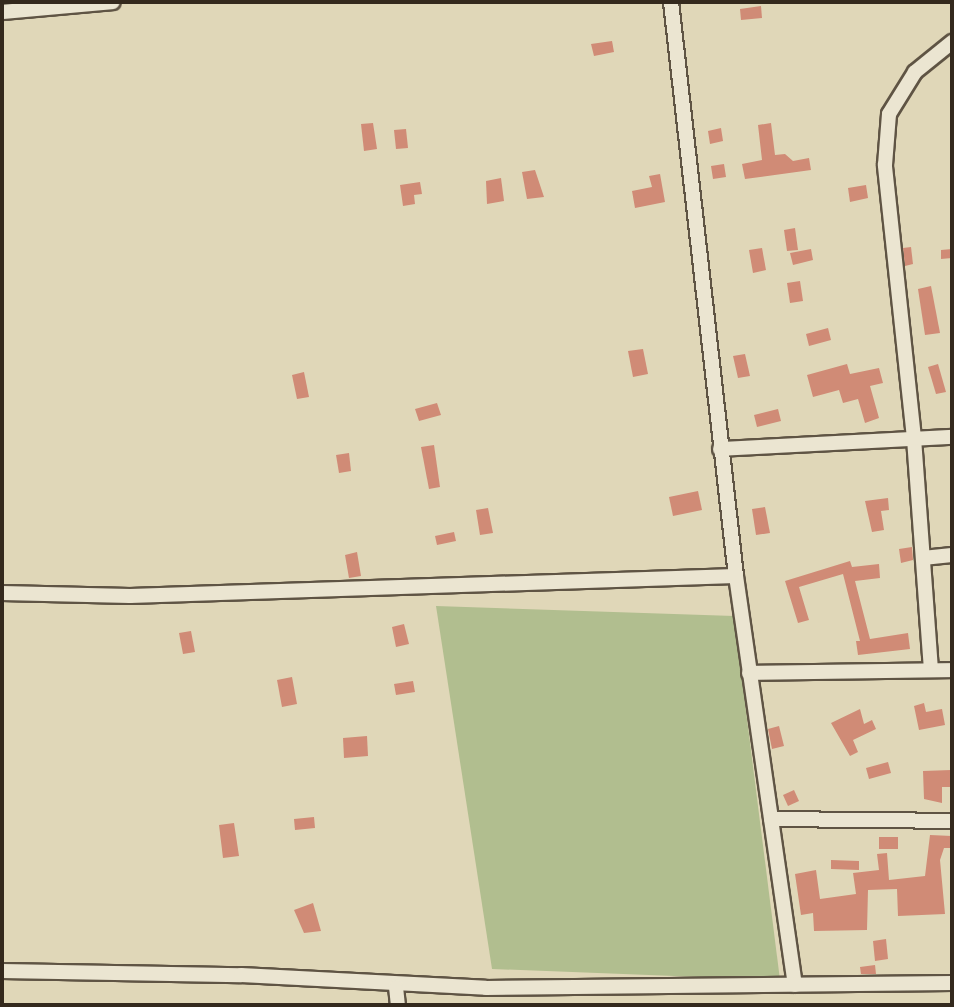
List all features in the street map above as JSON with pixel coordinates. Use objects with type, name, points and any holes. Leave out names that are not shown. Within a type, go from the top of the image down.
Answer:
[{"type":"street","points":[[2,12],[113,2]]},
{"type":"street","points":[[671,2],[736,576],[795,985]]},
{"type":"street","points":[[931,670],[914,438],[885,165],[889,114],[915,72],[952,42]]},
{"type":"street","points":[[720,449],[952,437]]},
{"type":"street","points":[[923,558],[952,555]]},
{"type":"street","points":[[2,593],[130,596],[736,576]]},
{"type":"street","points":[[749,673],[952,670]]},
{"type":"street","points":[[771,819],[952,821]]},
{"type":"street","points":[[2,971],[241,975],[396,987],[952,983]]},
{"type":"street","points":[[396,987],[398,1005]]},
{"type":"green space","points":[[436,606],[734,616],[780,980],[492,969]]},
{"type":"building","points":[[761,6],[762,18],[741,20],[740,9]]},
{"type":"building","points":[[612,41],[614,52],[594,56],[591,44]]},
{"type":"building","points":[[373,123],[377,149],[364,151],[361,124]]},
{"type":"building","points":[[771,123],[775,155],[785,154],[793,161],[809,158],[811,170],[745,179],[742,164],[762,160],[758,125]]},
{"type":"building","points":[[721,128],[723,141],[710,144],[708,131]]},
{"type":"building","points":[[406,129],[408,148],[396,149],[394,130]]},
{"type":"building","points":[[724,164],[726,177],[713,179],[711,166]]},
{"type":"building","points":[[535,170],[544,197],[527,199],[522,172]]},
{"type":"building","points":[[660,174],[665,202],[635,208],[632,191],[652,187],[649,176]]},
{"type":"building","points":[[501,178],[504,201],[487,204],[486,181]]},
{"type":"building","points":[[420,182],[422,194],[414,195],[415,204],[403,206],[400,185]]},
{"type":"building","points":[[866,185],[868,198],[850,202],[848,188]]},
{"type":"building","points":[[795,228],[798,250],[787,251],[784,230]]},
{"type":"building","points":[[911,247],[913,264],[905,266],[903,248]]},
{"type":"building","points":[[762,248],[766,270],[753,273],[749,250]]},
{"type":"building","points":[[811,249],[813,260],[793,265],[790,253]]},
{"type":"building","points":[[952,249],[952,258],[941,259],[941,250]]},
{"type":"building","points":[[800,281],[803,301],[790,303],[787,283]]},
{"type":"building","points":[[931,286],[940,333],[925,335],[918,289]]},
{"type":"building","points":[[828,328],[831,340],[809,346],[806,334]]},
{"type":"building","points":[[643,349],[648,374],[633,377],[628,351]]},
{"type":"building","points":[[745,354],[750,376],[738,378],[733,356]]},
{"type":"building","points":[[847,364],[850,374],[879,368],[883,383],[870,386],[879,418],[865,423],[858,399],[843,403],[839,390],[813,397],[807,375]]},
{"type":"building","points":[[938,364],[946,392],[936,394],[928,367]]},
{"type":"building","points":[[304,372],[309,397],[297,399],[292,375]]},
{"type":"building","points":[[437,403],[441,415],[419,421],[415,409]]},
{"type":"building","points":[[778,409],[781,421],[757,427],[754,415]]},
{"type":"building","points":[[434,445],[440,487],[429,489],[421,447]]},
{"type":"building","points":[[349,453],[351,471],[339,473],[336,455]]},
{"type":"building","points":[[698,491],[702,510],[673,516],[669,497]]},
{"type":"building","points":[[888,498],[889,510],[881,511],[884,530],[872,532],[865,501]]},
{"type":"building","points":[[765,507],[770,533],[756,535],[752,509]]},
{"type":"building","points":[[488,508],[493,533],[480,535],[476,510]]},
{"type":"building","points":[[454,532],[456,541],[437,545],[435,536]]},
{"type":"building","points":[[912,547],[913,560],[901,563],[899,549]]},
{"type":"building","points":[[357,552],[361,576],[349,578],[345,555]]},
{"type":"building","points":[[850,561],[852,567],[879,564],[880,578],[855,581],[870,639],[908,633],[910,649],[858,655],[856,641],[860,641],[843,574],[799,587],[809,620],[798,623],[785,581]]},
{"type":"building","points":[[404,624],[409,644],[396,647],[392,627]]},
{"type":"building","points":[[191,631],[195,652],[183,654],[179,633]]},
{"type":"building","points":[[292,677],[297,704],[282,707],[277,680]]},
{"type":"building","points":[[413,681],[415,692],[396,695],[394,684]]},
{"type":"building","points":[[924,703],[926,712],[942,709],[945,725],[919,730],[914,706]]},
{"type":"building","points":[[860,709],[864,724],[872,720],[876,729],[853,740],[858,752],[850,756],[831,723]]},
{"type":"building","points":[[779,726],[784,746],[772,749],[768,729]]},
{"type":"building","points":[[367,736],[368,756],[344,758],[343,738]]},
{"type":"building","points":[[888,762],[891,773],[869,779],[866,768]]},
{"type":"building","points":[[951,770],[951,787],[942,787],[942,803],[924,799],[923,771]]},
{"type":"building","points":[[794,790],[799,801],[788,806],[783,795]]},
{"type":"building","points":[[314,817],[315,828],[295,830],[294,819]]},
{"type":"building","points":[[234,823],[239,856],[223,858],[219,825]]},
{"type":"building","points":[[930,835],[952,836],[952,848],[944,848],[940,860],[945,914],[898,916],[897,889],[868,890],[867,930],[814,931],[813,913],[801,915],[795,874],[816,870],[820,899],[856,894],[853,873],[879,870],[877,854],[887,853],[889,880],[925,876]]},
{"type":"building","points":[[879,837],[898,837],[898,849],[879,849]]},
{"type":"building","points":[[831,860],[859,861],[859,870],[831,869]]},
{"type":"building","points":[[313,903],[321,931],[304,933],[294,910]]},
{"type":"building","points":[[886,939],[888,959],[875,961],[873,941]]},
{"type":"building","points":[[875,965],[876,974],[861,974],[860,967]]}]
